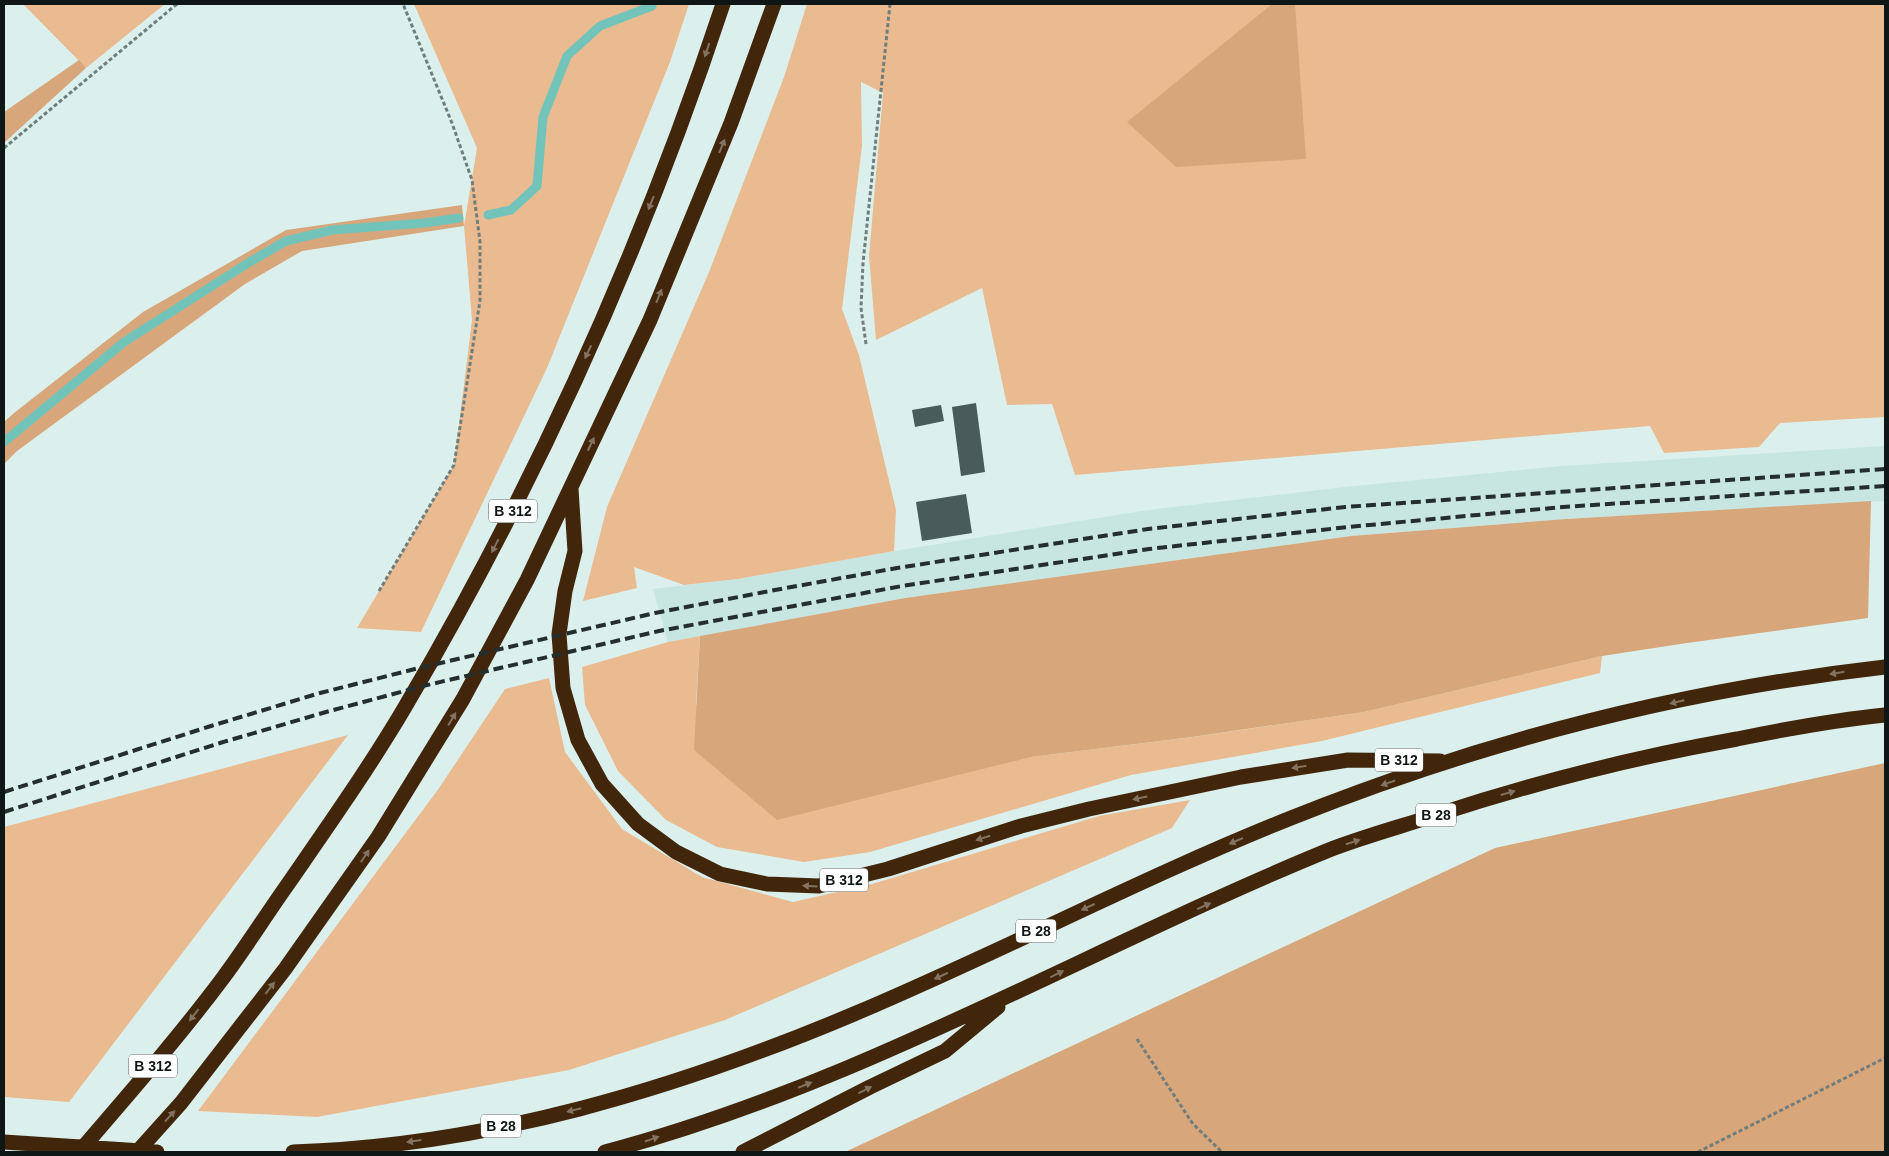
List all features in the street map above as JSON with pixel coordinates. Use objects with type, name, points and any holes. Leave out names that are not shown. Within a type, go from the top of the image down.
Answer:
[{"type":"highway","name":"B 312","points":[[79,1152],[174,1041],[224,977],[362,775],[404,708],[480,574],[556,421],[622,274],[674,144],[722,4]]},
{"type":"highway","name":"B 312","points":[[137,1152],[181,1103],[279,977],[378,837],[463,699],[527,580],[650,320],[731,123],[774,4]]},
{"type":"highway","name":"B 312","points":[[570,488],[575,552],[565,591],[559,634],[563,688],[578,740],[602,784],[638,824],[676,852],[720,874],[767,884],[819,886],[888,869],[1021,826],[1089,809],[1241,777],[1348,760],[1450,761]]},
{"type":"highway","name":"B 28","points":[[293,1152],[380,1146],[461,1134],[542,1118],[621,1099],[697,1075],[855,1014],[1144,881],[1292,817],[1450,761],[1575,726],[1684,700],[1765,684],[1885,667]]},
{"type":"highway","name":"B 28","points":[[605,1152],[641,1143],[802,1086],[1013,995],[1138,935],[1332,849],[1471,804],[1623,762],[1784,730],[1885,716]]},
{"type":"highway","name":"B 28","points":[[743,1152],[945,1051],[1013,995]]},
{"type":"highway","points":[[4,1142],[157,1152]]},
{"type":"path","points":[[4,148],[177,4]]},
{"type":"path","points":[[379,591],[454,465],[480,300],[480,242],[472,180],[452,123],[403,4]]},
{"type":"path","points":[[866,344],[861,308],[863,263],[890,4]]},
{"type":"path","points":[[1137,1039],[1193,1124],[1222,1152]]},
{"type":"path","points":[[1698,1152],[1885,1058]]},
{"type":"shaded area","points":[[23,4],[165,4],[86,68]]},
{"type":"shaded area","points":[[414,4],[689,4],[670,62],[547,368],[421,632],[357,628],[454,465],[472,320],[464,226],[477,148]]},
{"type":"shaded area","points":[[807,4],[1885,4],[1885,417],[1780,423],[1759,447],[1664,453],[1650,426],[1075,475],[1052,404],[1007,405],[982,288],[876,340],[869,256],[883,93],[861,82],[862,146],[842,309],[859,355],[896,510],[894,551],[738,579],[684,585],[634,567],[637,588],[583,601],[607,507],[709,272],[784,77]]},
{"type":"shaded area","points":[[1272,4],[1295,4],[1306,159],[1176,167],[1127,122]]},
{"type":"shaded area","points":[[79,60],[86,68],[4,143],[4,112]]},
{"type":"shaded area","points":[[462,205],[464,226],[302,251],[245,284],[17,451],[4,464],[4,422],[14,413],[143,312],[286,230]]},
{"type":"shaded area","points":[[1885,446],[1885,501],[1566,519],[1351,536],[905,598],[668,642],[653,589],[738,579],[894,551],[1148,510],[1344,487],[1561,466]]},
{"type":"shaded area","points":[[1871,501],[1868,618],[1602,656],[1364,712],[1192,737],[1031,757],[777,820],[694,750],[700,636],[905,598],[1351,536],[1566,519]]},
{"type":"shaded area","points":[[700,636],[696,705],[1031,757],[1193,737],[1364,712],[1602,656],[1600,673],[1322,741],[1131,775],[870,852],[804,862],[717,847],[666,820],[618,771],[585,705],[582,667],[668,642]]},
{"type":"shaded area","points":[[549,678],[565,752],[622,829],[702,877],[793,902],[872,884],[1099,816],[1190,800],[1172,828],[725,1020],[569,1070],[317,1117],[198,1111],[437,791],[505,689]]},
{"type":"shaded area","points":[[348,735],[69,1102],[4,1097],[4,827]]},
{"type":"shaded area","points":[[1885,763],[1885,1152],[845,1152],[1495,848]]},
{"type":"building","points":[[976,403],[985,472],[961,476],[952,407]]},
{"type":"building","points":[[941,405],[944,421],[915,427],[912,410]]},
{"type":"building","points":[[966,494],[972,533],[922,541],[916,502]]},
{"type":"waterway","points":[[488,215],[511,210],[537,186],[543,117],[567,56],[600,26],[652,6]]},
{"type":"waterway","points":[[4,442],[124,342],[286,241],[332,230],[424,223],[459,218]]},
{"type":"railway","points":[[4,792],[320,693],[419,668],[655,613],[897,568],[1148,529],[1345,507],[1885,469]]},
{"type":"railway","points":[[4,812],[220,743],[423,686],[659,631],[902,586],[1149,549],[1348,527],[1563,507],[1885,486]]}]
